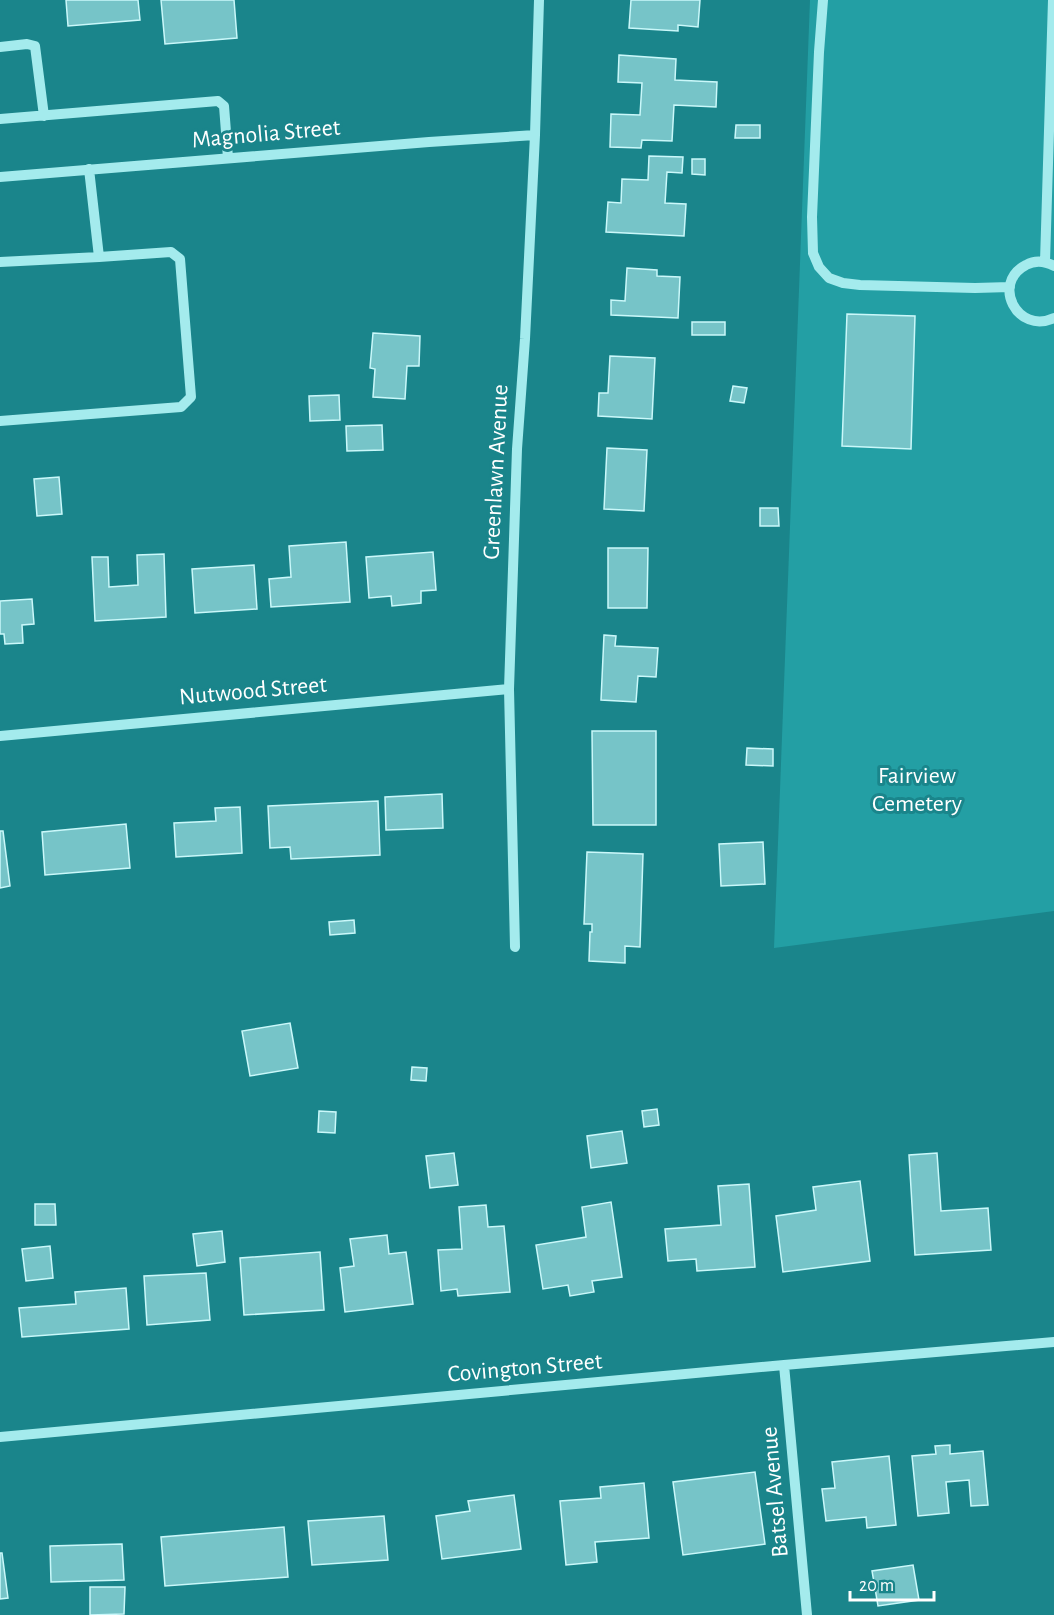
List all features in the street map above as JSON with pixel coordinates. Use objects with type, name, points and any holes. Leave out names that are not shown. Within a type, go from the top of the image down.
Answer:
[{"type":"street","name":"Greenlawn Avenue","points":[[515,946],[509,689],[517,449],[535,135],[539,0]]},
{"type":"street","points":[[823,0],[812,217],[813,253],[819,267],[830,278],[843,283],[860,285],[1010,287]]},
{"type":"street","points":[[1053,0],[1049,264],[1031,263],[1020,269],[1012,280],[1010,299],[1012,305],[1025,318],[1043,322],[1054,318]]},
{"type":"street","points":[[0,46],[27,44],[35,46],[44,116]]},
{"type":"street","points":[[0,119],[218,101],[224,106],[228,158]]},
{"type":"street","name":"Magnolia Street","points":[[0,177],[535,135]]},
{"type":"street","points":[[89,169],[99,256]]},
{"type":"street","points":[[0,262],[171,252],[180,259],[191,398],[181,407],[0,421]]},
{"type":"street","name":"Nutwood Street","points":[[0,736],[509,689]]},
{"type":"street","name":"Covington Street","points":[[0,1437],[1054,1342]]},
{"type":"street","name":"Batsel Avenue","points":[[784,1365],[807,1615]]},
{"type":"green space","name":"Fairview Cemetery","points":[[810,0],[1054,0],[1054,911],[774,948]]},
{"type":"building","points":[[66,0],[138,0],[140,20],[68,26]]},
{"type":"building","points":[[161,0],[234,0],[237,38],[165,44]]},
{"type":"building","points":[[631,0],[700,0],[698,27],[678,25],[678,31],[629,28]]},
{"type":"building","points":[[619,55],[676,59],[675,80],[717,82],[716,107],[674,105],[672,141],[642,140],[641,148],[610,147],[611,114],[640,115],[642,83],[618,82]]},
{"type":"building","points":[[736,125],[760,125],[760,138],[735,138]]},
{"type":"building","points":[[649,156],[683,157],[682,173],[667,172],[665,203],[686,204],[684,236],[606,232],[608,202],[621,203],[622,179],[648,180]]},
{"type":"building","points":[[692,159],[705,159],[705,175],[692,174]]},
{"type":"building","points":[[627,268],[657,270],[657,276],[680,277],[678,318],[611,315],[611,300],[625,301]]},
{"type":"building","points":[[847,314],[915,316],[911,449],[842,446]]},
{"type":"building","points":[[692,322],[725,322],[725,335],[692,335]]},
{"type":"building","points":[[373,333],[420,336],[419,366],[407,366],[405,399],[373,397],[375,369],[370,368]]},
{"type":"building","points":[[610,356],[655,358],[652,419],[598,416],[599,393],[608,393]]},
{"type":"building","points":[[733,386],[747,388],[744,403],[730,401]]},
{"type":"building","points":[[339,395],[340,420],[310,421],[309,396]]},
{"type":"building","points":[[382,425],[383,450],[347,451],[346,426]]},
{"type":"building","points":[[607,448],[647,450],[644,511],[604,509]]},
{"type":"building","points":[[59,477],[62,514],[37,516],[34,479]]},
{"type":"building","points":[[760,508],[778,508],[779,526],[760,526]]},
{"type":"building","points":[[346,542],[350,602],[271,607],[269,579],[291,577],[289,546]]},
{"type":"building","points":[[608,548],[648,548],[647,608],[608,608]]},
{"type":"building","points":[[433,552],[436,590],[421,591],[421,603],[392,606],[391,596],[369,598],[366,557]]},
{"type":"building","points":[[164,554],[166,617],[95,621],[92,557],[108,557],[109,587],[138,585],[137,555]]},
{"type":"building","points":[[254,565],[257,609],[195,613],[192,569]]},
{"type":"building","points":[[32,599],[34,624],[22,625],[23,643],[5,644],[4,634],[0,634],[0,601]]},
{"type":"building","points":[[604,635],[616,636],[615,646],[658,648],[656,677],[638,676],[636,702],[601,700]]},
{"type":"building","points":[[592,731],[656,731],[656,825],[593,825]]},
{"type":"building","points":[[747,748],[773,749],[773,766],[746,765]]},
{"type":"building","points":[[442,794],[443,828],[386,830],[385,797]]},
{"type":"building","points":[[378,801],[380,855],[291,859],[290,847],[270,848],[268,806]]},
{"type":"building","points":[[240,807],[242,853],[176,857],[174,823],[216,821],[215,808]]},
{"type":"building","points":[[126,824],[130,868],[45,875],[42,832]]},
{"type":"building","points":[[0,831],[3,831],[10,886],[0,888]]},
{"type":"building","points":[[763,842],[765,884],[721,886],[719,844]]},
{"type":"building","points":[[587,852],[643,854],[640,947],[625,946],[625,963],[589,961],[592,924],[584,924]]},
{"type":"building","points":[[354,920],[355,933],[330,935],[329,922]]},
{"type":"building","points":[[290,1023],[298,1068],[250,1076],[242,1031]]},
{"type":"building","points":[[412,1067],[427,1068],[426,1081],[411,1080]]},
{"type":"building","points":[[657,1109],[659,1125],[644,1127],[642,1111]]},
{"type":"building","points":[[319,1111],[336,1112],[335,1133],[318,1132]]},
{"type":"building","points":[[622,1131],[627,1163],[591,1168],[587,1136]]},
{"type":"building","points":[[454,1153],[458,1185],[430,1188],[426,1156]]},
{"type":"building","points":[[937,1153],[941,1211],[988,1208],[991,1250],[915,1255],[909,1155]]},
{"type":"building","points":[[860,1181],[870,1261],[783,1272],[776,1216],[816,1210],[813,1187]]},
{"type":"building","points":[[749,1184],[755,1267],[697,1271],[696,1259],[668,1261],[665,1229],[721,1225],[718,1186]]},
{"type":"building","points":[[611,1202],[622,1277],[592,1281],[594,1292],[570,1296],[568,1285],[543,1289],[536,1245],[586,1237],[582,1207]]},
{"type":"building","points":[[35,1204],[55,1204],[56,1225],[35,1225]]},
{"type":"building","points":[[486,1205],[488,1227],[504,1226],[510,1292],[458,1296],[457,1289],[441,1291],[438,1250],[462,1249],[459,1207]]},
{"type":"building","points":[[222,1231],[225,1262],[197,1266],[193,1234]]},
{"type":"building","points":[[387,1235],[389,1254],[406,1252],[413,1304],[345,1312],[340,1268],[354,1266],[350,1239]]},
{"type":"building","points":[[50,1246],[53,1278],[26,1281],[22,1249]]},
{"type":"building","points":[[320,1252],[324,1310],[244,1315],[240,1258]]},
{"type":"building","points":[[206,1273],[210,1320],[147,1325],[144,1276]]},
{"type":"building","points":[[126,1288],[129,1329],[22,1337],[19,1308],[76,1304],[75,1292]]},
{"type":"building","points":[[950,1445],[950,1454],[983,1451],[988,1505],[971,1506],[969,1480],[946,1482],[949,1513],[918,1516],[912,1456],[936,1454],[935,1446]]},
{"type":"building","points":[[889,1456],[896,1525],[867,1528],[866,1517],[826,1521],[822,1489],[835,1488],[832,1462]]},
{"type":"building","points":[[755,1472],[765,1544],[683,1555],[673,1482]]},
{"type":"building","points":[[644,1483],[649,1538],[595,1542],[597,1562],[566,1565],[560,1501],[601,1498],[600,1487]]},
{"type":"building","points":[[514,1495],[521,1549],[442,1559],[436,1516],[470,1511],[468,1501]]},
{"type":"building","points":[[384,1516],[388,1560],[312,1565],[308,1521]]},
{"type":"building","points":[[284,1527],[288,1577],[165,1586],[161,1537]]},
{"type":"building","points":[[122,1544],[124,1580],[51,1582],[50,1546]]},
{"type":"building","points":[[0,1553],[2,1553],[8,1598],[0,1599]]},
{"type":"building","points":[[913,1565],[919,1600],[878,1606],[872,1571]]},
{"type":"building","points":[[90,1587],[125,1587],[124,1614],[90,1615]]}]
